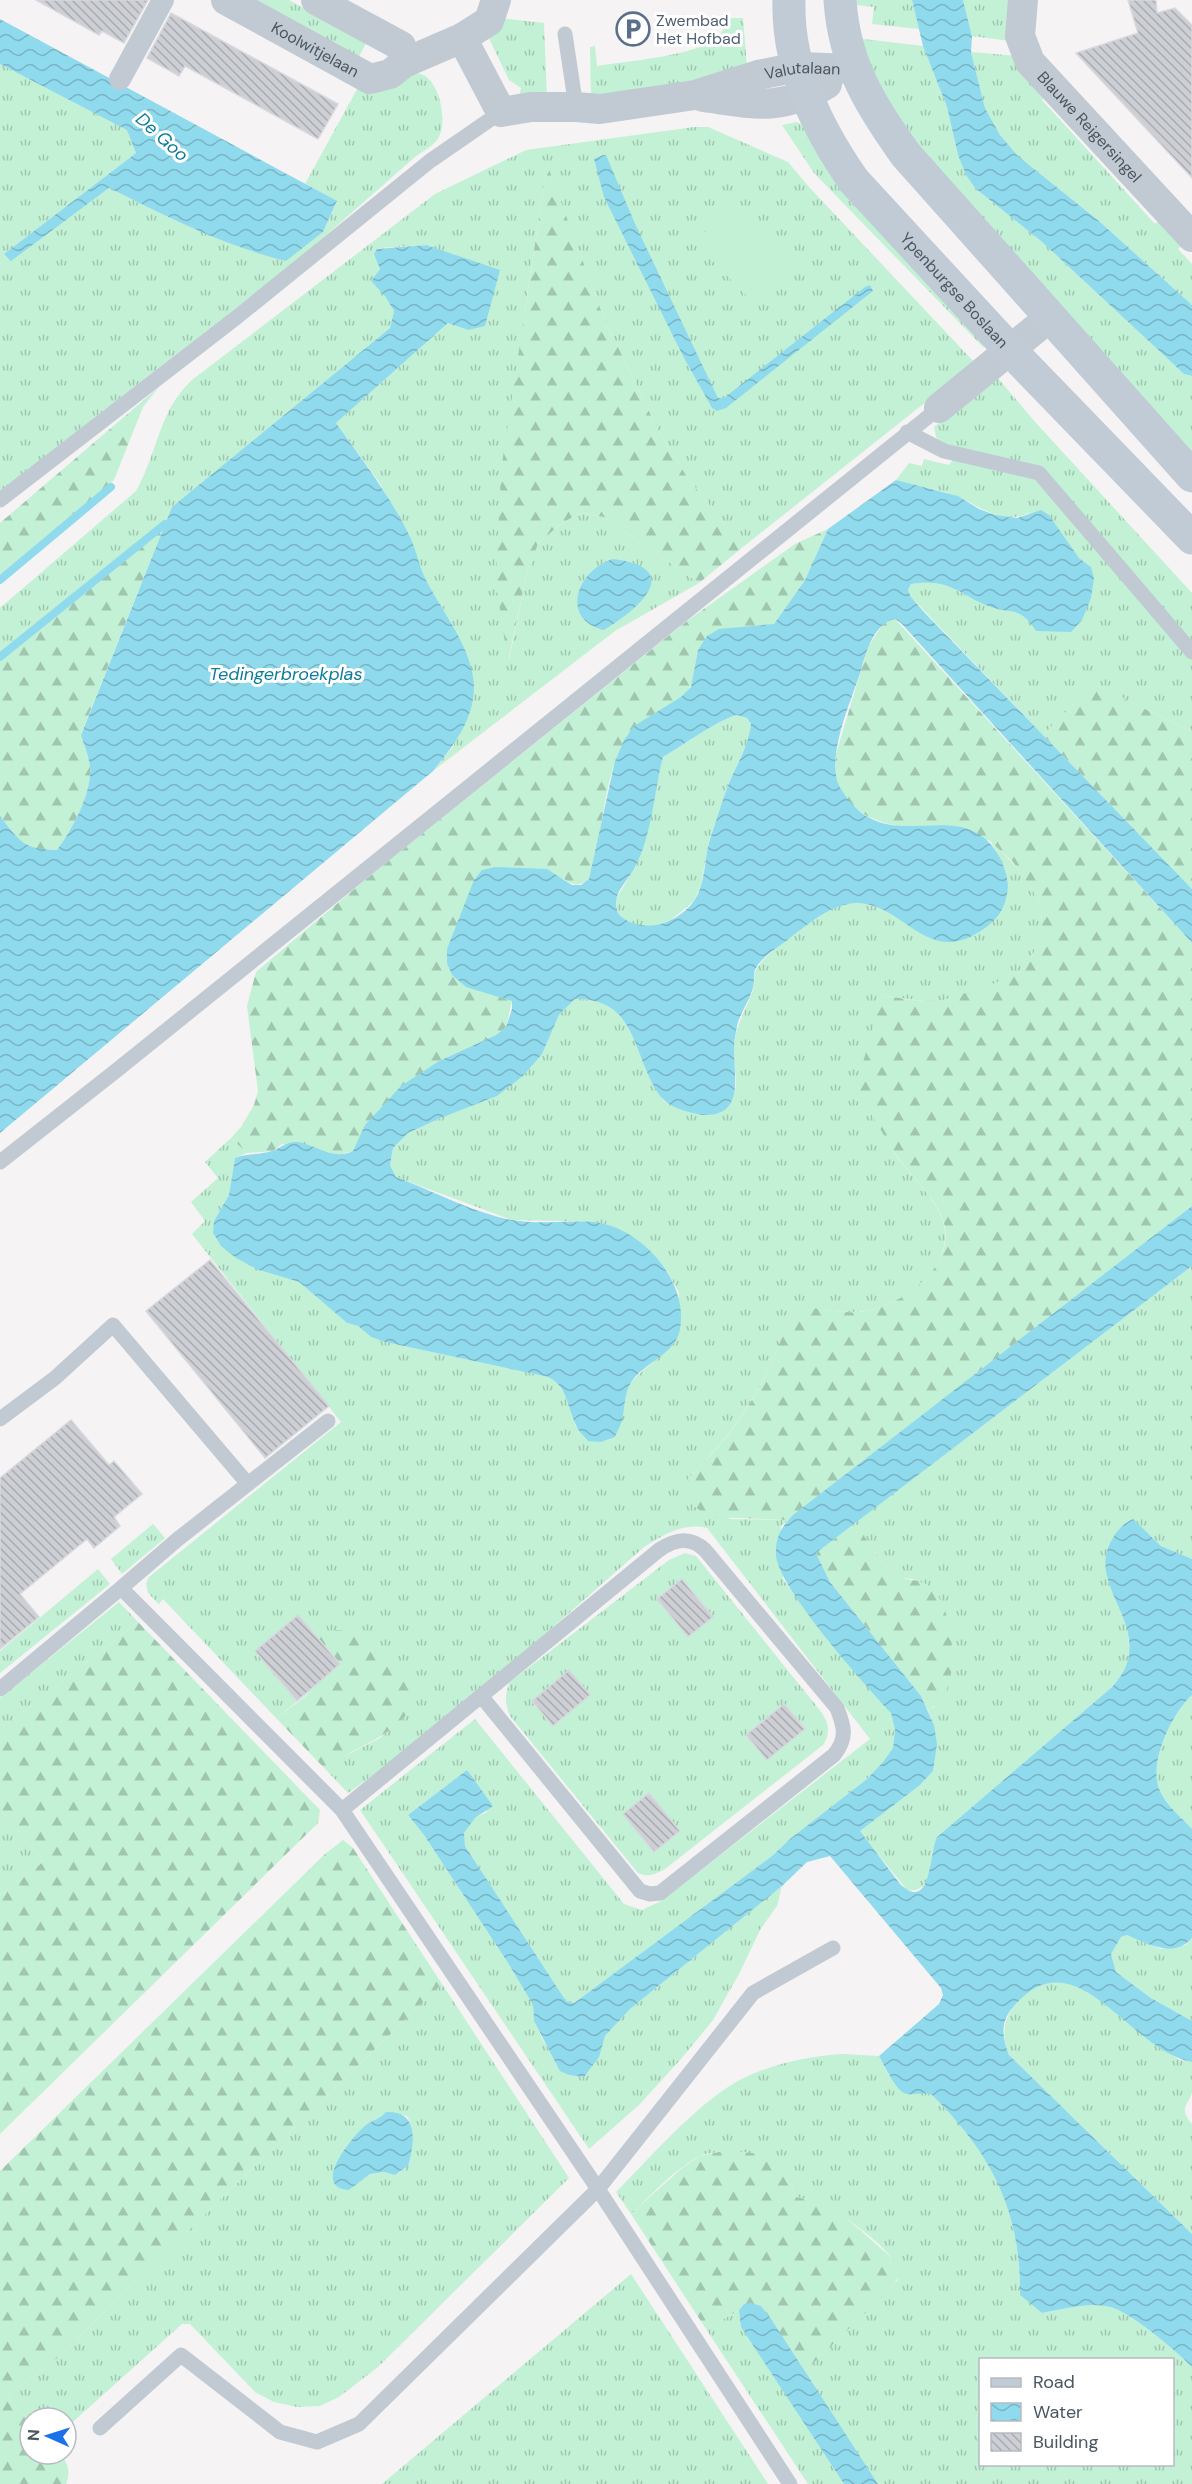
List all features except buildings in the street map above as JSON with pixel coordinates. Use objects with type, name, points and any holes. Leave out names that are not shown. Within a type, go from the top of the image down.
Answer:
[{"type":"main road","name":"Ypenburgse Boslaan","points":[[789,0],[791,39],[810,108],[838,159],[854,181],[1010,350],[1192,538]]},
{"type":"main road","points":[[840,0],[853,69],[880,120],[906,155],[1192,476]]},
{"type":"street","points":[[120,79],[163,0]]},
{"type":"street","name":"Koolwitjelaan","points":[[226,0],[370,79],[390,74],[404,63],[462,38],[489,21],[496,0]]},
{"type":"street","points":[[316,0],[401,46],[404,63]]},
{"type":"street","name":"Blauwe Reigersingel","points":[[1023,0],[1020,36],[1030,62],[1192,237]]},
{"type":"street","points":[[462,38],[501,112]]},
{"type":"street","name":"Valutalaan","points":[[501,112],[531,107],[576,107],[600,110],[695,95],[758,75],[802,82],[853,69]]},
{"type":"street","points":[[939,408],[1050,317]]},
{"type":"lane","points":[[565,34],[576,107]]},
{"type":"lane","points":[[0,500],[237,317],[430,161],[501,112]]},
{"type":"lane","points":[[0,1162],[117,1071],[939,408]]},
{"type":"lane","points":[[907,432],[944,451],[1039,473],[1192,652]]},
{"type":"lane","points":[[0,1419],[55,1378],[113,1325],[248,1484]]},
{"type":"lane","points":[[0,1689],[178,1539],[328,1421]]},
{"type":"lane","points":[[342,1810],[659,1550],[670,1542],[683,1539],[697,1542],[705,1550],[837,1708],[845,1733],[842,1745],[834,1755],[660,1893],[650,1894],[640,1890],[482,1697]]},
{"type":"lane","points":[[121,1588],[342,1810],[598,2189],[790,2484]]},
{"type":"lane","points":[[100,2428],[181,2355],[280,2432],[317,2442],[359,2424],[598,2189],[753,1993],[833,1948]]},
{"type":"green space","points":[[239,0],[289,0],[347,33],[370,36],[355,64]]},
{"type":"green space","points":[[847,0],[912,0],[919,29],[872,24],[874,7],[847,4]]},
{"type":"green space","points":[[963,0],[1015,0],[1010,41],[972,36]]},
{"type":"green space","points":[[500,18],[544,23],[547,98],[519,97],[521,88],[509,80],[486,32]]},
{"type":"green space","points":[[730,18],[743,18],[747,67],[710,80],[591,97],[590,47],[595,46],[597,66],[677,53],[707,44],[717,38]]},
{"type":"green space","points":[[855,38],[923,46],[947,107],[958,155],[976,189],[1041,241],[1184,374],[1192,376],[1192,468],[916,160]]},
{"type":"green space","points":[[971,52],[1019,56],[1048,93],[1042,100],[1155,224],[1164,216],[1186,241],[1178,249],[1192,264],[1192,305],[1099,221],[1018,156],[1000,135],[985,108]]},
{"type":"green space","points":[[0,64],[128,130],[136,153],[4,254],[11,260],[109,188],[240,247],[286,260],[323,232],[337,202],[305,184],[361,82],[415,73],[428,78],[441,104],[441,133],[435,143],[415,157],[292,265],[0,491]]},
{"type":"green space","points":[[797,122],[812,132],[981,331],[984,348],[814,173],[782,125]]},
{"type":"green space","points":[[708,127],[788,162],[975,363],[743,547],[687,477],[658,430],[603,316],[547,165],[525,309],[509,660],[527,572],[538,544],[558,526],[579,513],[604,517],[699,583],[615,631],[433,771],[454,745],[451,622],[425,580],[411,540],[379,482],[336,423],[448,323],[468,330],[426,245],[381,248],[377,249],[380,269],[371,281],[385,295],[394,311],[390,328],[0,649],[0,608],[136,491],[172,405],[192,380],[435,194],[526,150]]},
{"type":"green space","points":[[547,164],[603,316],[658,430],[687,477],[743,547],[699,583],[604,517],[579,513],[558,526],[538,544],[527,572],[508,662],[496,584],[501,470]]},
{"type":"green space","points":[[736,202],[795,263],[754,303],[694,242]]},
{"type":"green space","points":[[997,377],[1036,423],[1192,593],[1192,732],[1094,684],[1043,735],[911,597],[908,590],[911,584],[935,583],[952,588],[987,605],[1028,618],[1091,567],[1079,558],[1066,540],[1029,513],[1010,517],[992,514],[952,494],[896,480],[909,463],[922,466],[924,459],[949,465],[955,457],[936,437],[934,427]]},
{"type":"green space","points":[[159,387],[143,407],[114,480],[0,575],[0,523]]},
{"type":"green space","points":[[172,507],[81,734],[88,755],[90,777],[80,811],[57,850],[33,849],[21,842],[0,816],[0,649]]},
{"type":"green space","points":[[828,529],[805,580],[774,624],[698,650],[691,686],[686,693],[639,724],[624,741],[607,790],[589,879],[576,884],[563,878],[502,998],[512,1001],[506,1027],[496,1035],[439,1061],[366,1125],[353,1151],[338,1155],[282,1144],[273,1151],[247,1153],[231,1138],[241,1127],[254,1105],[258,1091],[247,1006],[256,972],[365,880],[687,621],[795,544]]},
{"type":"green space","points":[[895,619],[1192,943],[1192,1206],[788,1520],[709,1517],[694,1506],[688,1479],[712,1454],[754,1397],[773,1359],[793,1305],[832,1311],[871,1310],[899,1299],[913,1290],[935,1267],[942,1253],[945,1239],[944,1223],[936,1205],[897,1156],[868,1110],[853,1098],[882,995],[911,1000],[940,1001],[988,986],[1018,973],[1033,955],[1039,939],[1042,918],[1039,903],[1031,887],[1013,862],[990,841],[923,827],[903,827],[884,823],[867,816],[852,805],[840,789],[836,776],[836,754],[868,647],[881,627],[888,620]]},
{"type":"green space","points":[[1094,684],[1192,732],[1192,889],[1043,735]]},
{"type":"green space","points":[[737,715],[747,718],[751,724],[750,737],[728,785],[709,841],[701,885],[694,901],[671,920],[653,926],[639,926],[623,919],[616,911],[616,899],[636,866],[663,757],[711,727]]},
{"type":"green space","points":[[990,841],[1017,868],[1038,901],[1042,920],[1036,949],[1015,975],[959,996],[937,1001],[882,995],[863,1104],[877,1122],[895,1154],[936,1206],[944,1225],[945,1241],[941,1255],[924,1280],[899,1299],[885,1306],[852,1312],[793,1306],[773,1359],[744,1412],[712,1454],[688,1479],[730,1519],[788,1520],[781,1526],[783,1579],[817,1625],[891,1713],[895,1730],[893,1749],[867,1779],[791,1838],[772,1856],[574,2003],[566,2001],[465,1846],[463,1833],[475,1818],[487,1812],[467,1770],[408,1815],[424,1835],[508,1963],[533,2005],[534,2021],[544,2042],[569,2075],[584,2077],[605,2036],[630,2009],[782,1886],[777,1906],[761,1928],[713,2020],[639,2105],[589,2149],[360,1810],[475,1719],[624,1904],[642,1910],[661,1901],[870,1739],[707,1528],[690,1527],[666,1534],[644,1547],[436,1730],[348,1793],[327,1771],[345,1756],[380,1738],[404,1718],[318,1675],[316,1687],[276,1718],[163,1599],[159,1604],[148,1593],[146,1584],[149,1577],[341,1422],[192,1234],[205,1221],[191,1202],[218,1178],[205,1162],[231,1138],[247,1153],[235,1158],[229,1195],[214,1221],[259,1270],[299,1282],[347,1323],[358,1326],[371,1337],[548,1377],[564,1392],[576,1427],[601,1442],[615,1437],[631,1383],[673,1344],[679,1293],[667,1271],[635,1239],[617,1229],[595,1222],[512,1220],[396,1177],[390,1165],[393,1148],[408,1133],[443,1117],[542,1053],[559,1015],[575,999],[603,1004],[612,1008],[619,1015],[665,1102],[720,1113],[733,1095],[735,1088],[735,1038],[753,990],[756,970],[762,962],[781,944],[818,918],[836,907],[856,903],[874,906],[926,934],[943,940],[961,940],[980,931],[1002,906],[1007,887],[1004,869]]},
{"type":"green space","points":[[1192,1266],[1192,1559],[1161,1546],[1133,1520],[1127,1630],[1129,1654],[1122,1674],[1112,1687],[937,1837],[927,1880],[916,1890],[907,1890],[859,1831],[920,1785],[933,1771],[934,1725],[928,1710],[935,1707],[914,1579],[898,1578],[891,1574],[855,1523]]},
{"type":"green space","points":[[855,1523],[891,1574],[924,1583],[934,1590],[941,1601],[951,1635],[951,1672],[947,1689],[939,1702],[928,1710],[921,1696],[830,1582],[816,1553]]},
{"type":"green space","points":[[153,1524],[165,1538],[122,1574],[111,1559]]},
{"type":"green space","points":[[685,1553],[696,1556],[821,1712],[828,1730],[823,1745],[665,1869],[655,1874],[645,1875],[638,1873],[510,1716],[506,1695],[510,1682],[669,1560]]},
{"type":"green space","points":[[98,1569],[110,1584],[0,1673],[0,1651]]},
{"type":"green space","points":[[119,1602],[138,1622],[0,1730],[0,1698]]},
{"type":"green space","points":[[138,1622],[320,1810],[318,1823],[0,2134],[0,1896],[43,1862],[0,1809],[0,1730]]},
{"type":"green space","points":[[337,1630],[355,1632],[383,1647],[405,1676],[412,1693],[411,1705],[398,1724],[345,1756],[327,1771],[276,1718],[314,1688],[318,1678],[319,1640],[322,1634]]},
{"type":"green space","points":[[1192,1695],[1192,1829],[1161,1793],[1157,1782],[1157,1769],[1163,1741],[1169,1727],[1184,1703]]},
{"type":"green space","points":[[0,1809],[43,1862],[0,1896]]},
{"type":"green space","points":[[343,1840],[353,1848],[442,1984],[53,2362],[6,2397],[18,2409],[18,2466],[67,2466],[68,2476],[66,2484],[0,2484],[0,2171],[324,1855]]},
{"type":"green space","points":[[1127,1935],[1161,1949],[1186,1945],[1192,1938],[1192,2021],[1151,1998],[1116,1972],[1111,1954],[1121,1937]]},
{"type":"green space","points":[[1057,1981],[1078,1986],[1179,2060],[1192,2062],[1192,2093],[1185,2110],[1192,2124],[1192,2234],[1009,2055],[1005,2041],[1005,2029],[1014,2006],[1032,1990]]},
{"type":"green space","points":[[442,1984],[569,2178],[378,2367],[339,2397],[320,2406],[297,2407],[274,2402],[255,2392],[190,2324],[182,2324],[78,2417],[78,2406],[18,2406],[18,2409],[6,2397],[53,2362]],"holes":[[[386,2112],[407,2116],[411,2135],[405,2169],[395,2175],[384,2172],[370,2174],[349,2190],[342,2152],[355,2136]]]},
{"type":"green space","points":[[842,2054],[879,2056],[888,2074],[906,2094],[924,2092],[931,2094],[952,2116],[986,2161],[998,2185],[1015,2236],[1020,2295],[1042,2313],[1093,2305],[1119,2310],[1153,2333],[1192,2367],[1192,2484],[878,2484],[804,2372],[898,2280],[892,2259],[883,2248],[848,2220],[821,2205],[796,2197],[785,2174],[765,2156],[744,2152],[718,2152],[698,2157],[671,2176],[631,2214],[616,2192],[696,2112],[731,2085],[748,2076],[770,2067],[806,2058]]},
{"type":"green space","points":[[719,2152],[759,2154],[768,2157],[783,2171],[796,2197],[831,2209],[861,2231],[897,2265],[899,2275],[887,2292],[804,2372],[761,2306],[744,2304],[739,2310],[706,2329],[631,2214],[683,2167],[700,2156]]},
{"type":"green space","points":[[631,2274],[768,2484],[382,2484]]},
{"type":"green space","points":[[739,2310],[742,2327],[844,2484],[808,2484],[706,2329]]},
{"type":"water","points":[[912,0],[963,0],[972,36],[971,52],[985,108],[1000,135],[1018,156],[1099,221],[1192,305],[1192,376],[1184,374],[1041,241],[976,189],[966,175],[958,155],[947,107],[923,46]]},
{"type":"water","name":"De Goo","points":[[0,19],[337,201],[323,232],[286,261],[218,239],[109,188],[11,261],[4,254],[136,153],[127,130],[0,64]]},
{"type":"water","points":[[606,155],[636,226],[718,398],[724,398],[865,287],[870,285],[873,291],[726,408],[717,411],[712,408],[683,356],[604,197],[594,159]]},
{"type":"water","name":"Tedingerbroekplas","points":[[426,245],[500,270],[485,326],[468,330],[448,323],[336,423],[395,508],[411,539],[422,572],[463,645],[474,686],[467,721],[455,742],[433,771],[0,1133],[0,816],[18,838],[29,846],[57,850],[75,822],[88,788],[90,767],[81,735],[172,507],[390,328],[394,311],[385,296],[371,281],[380,269],[374,254],[377,249]]},
{"type":"water","points":[[896,480],[958,496],[979,509],[995,515],[1017,518],[1041,510],[1049,515],[1079,558],[1091,567],[1094,578],[1091,598],[1082,620],[1071,632],[1036,631],[1020,614],[988,606],[944,585],[911,584],[908,590],[923,611],[1192,889],[1192,943],[901,623],[895,619],[882,626],[868,647],[843,722],[837,749],[837,781],[848,799],[866,816],[885,824],[947,825],[966,828],[984,838],[999,856],[1008,883],[1004,905],[995,920],[965,939],[948,942],[933,939],[918,932],[875,906],[857,903],[839,906],[814,920],[766,956],[755,970],[753,988],[738,1021],[735,1036],[735,1080],[732,1101],[727,1108],[718,1113],[699,1114],[667,1103],[657,1092],[634,1039],[620,1016],[603,1004],[575,999],[559,1015],[542,1054],[523,1076],[497,1096],[408,1133],[393,1148],[390,1165],[396,1177],[498,1217],[532,1222],[594,1222],[612,1226],[629,1234],[644,1245],[669,1275],[677,1293],[681,1311],[677,1338],[673,1345],[644,1368],[632,1381],[626,1395],[622,1421],[615,1437],[601,1442],[588,1441],[577,1427],[566,1398],[555,1381],[548,1377],[371,1337],[358,1326],[347,1323],[299,1282],[259,1270],[236,1258],[221,1246],[213,1233],[214,1221],[229,1195],[235,1158],[275,1150],[294,1142],[332,1153],[346,1154],[353,1151],[365,1125],[401,1086],[439,1061],[496,1035],[506,1027],[512,1001],[466,987],[452,975],[447,963],[447,949],[474,880],[482,870],[495,867],[547,869],[572,885],[581,885],[589,879],[615,761],[624,740],[634,726],[681,697],[691,687],[698,650],[707,636],[719,629],[774,624],[805,580],[828,529]],"holes":[[[737,715],[747,718],[751,724],[748,739],[721,804],[708,846],[701,887],[694,901],[674,919],[657,925],[639,925],[624,919],[616,910],[617,898],[641,855],[663,757],[730,717]]]},
{"type":"water","points":[[613,559],[635,564],[647,571],[651,580],[649,590],[641,601],[604,630],[590,624],[581,616],[578,594],[582,583],[590,573]]},
{"type":"water","points":[[1192,1206],[1192,1266],[816,1553],[830,1582],[921,1696],[934,1725],[937,1744],[933,1771],[920,1785],[860,1831],[900,1884],[910,1891],[918,1891],[924,1886],[937,1837],[1112,1687],[1124,1671],[1129,1654],[1127,1627],[1111,1589],[1105,1564],[1107,1551],[1119,1529],[1133,1519],[1161,1546],[1192,1559],[1192,1695],[1177,1714],[1163,1741],[1159,1755],[1157,1782],[1164,1798],[1192,1829],[1192,1938],[1177,1948],[1169,1949],[1127,1935],[1121,1937],[1111,1954],[1116,1972],[1151,1998],[1192,2021],[1192,2062],[1168,2053],[1101,2001],[1079,1988],[1056,1982],[1034,1989],[1010,2011],[1005,2022],[1004,2033],[1009,2055],[1192,2234],[1192,2367],[1153,2333],[1119,2310],[1093,2305],[1042,2313],[1020,2295],[1015,2236],[1008,2210],[986,2161],[952,2116],[931,2094],[907,2094],[899,2089],[879,2056],[939,2004],[943,1995],[941,1988],[830,1856],[807,1862],[782,1886],[630,2009],[605,2036],[599,2057],[584,2077],[560,2071],[534,2021],[533,2005],[424,1835],[408,1815],[467,1770],[493,1806],[475,1818],[464,1833],[465,1846],[566,2001],[574,2003],[772,1856],[791,1838],[867,1779],[893,1748],[895,1730],[891,1713],[824,1636],[791,1590],[780,1570],[776,1555],[778,1537],[783,1528],[793,1515]]},
{"type":"water","points":[[386,2112],[404,2116],[409,2122],[413,2138],[408,2166],[395,2175],[384,2172],[370,2174],[349,2190],[338,2187],[333,2180],[334,2171],[345,2149],[360,2130]]},
{"type":"water","points":[[751,2303],[761,2306],[771,2319],[878,2484],[844,2484],[741,2327],[739,2310],[744,2304]]},
{"type":"waterway","points":[[0,580],[111,487]]},
{"type":"waterway","points":[[0,657],[165,524]]},
{"type":"place","name":"Zwembad Het Hofbad","points":[[633,29]]}]
